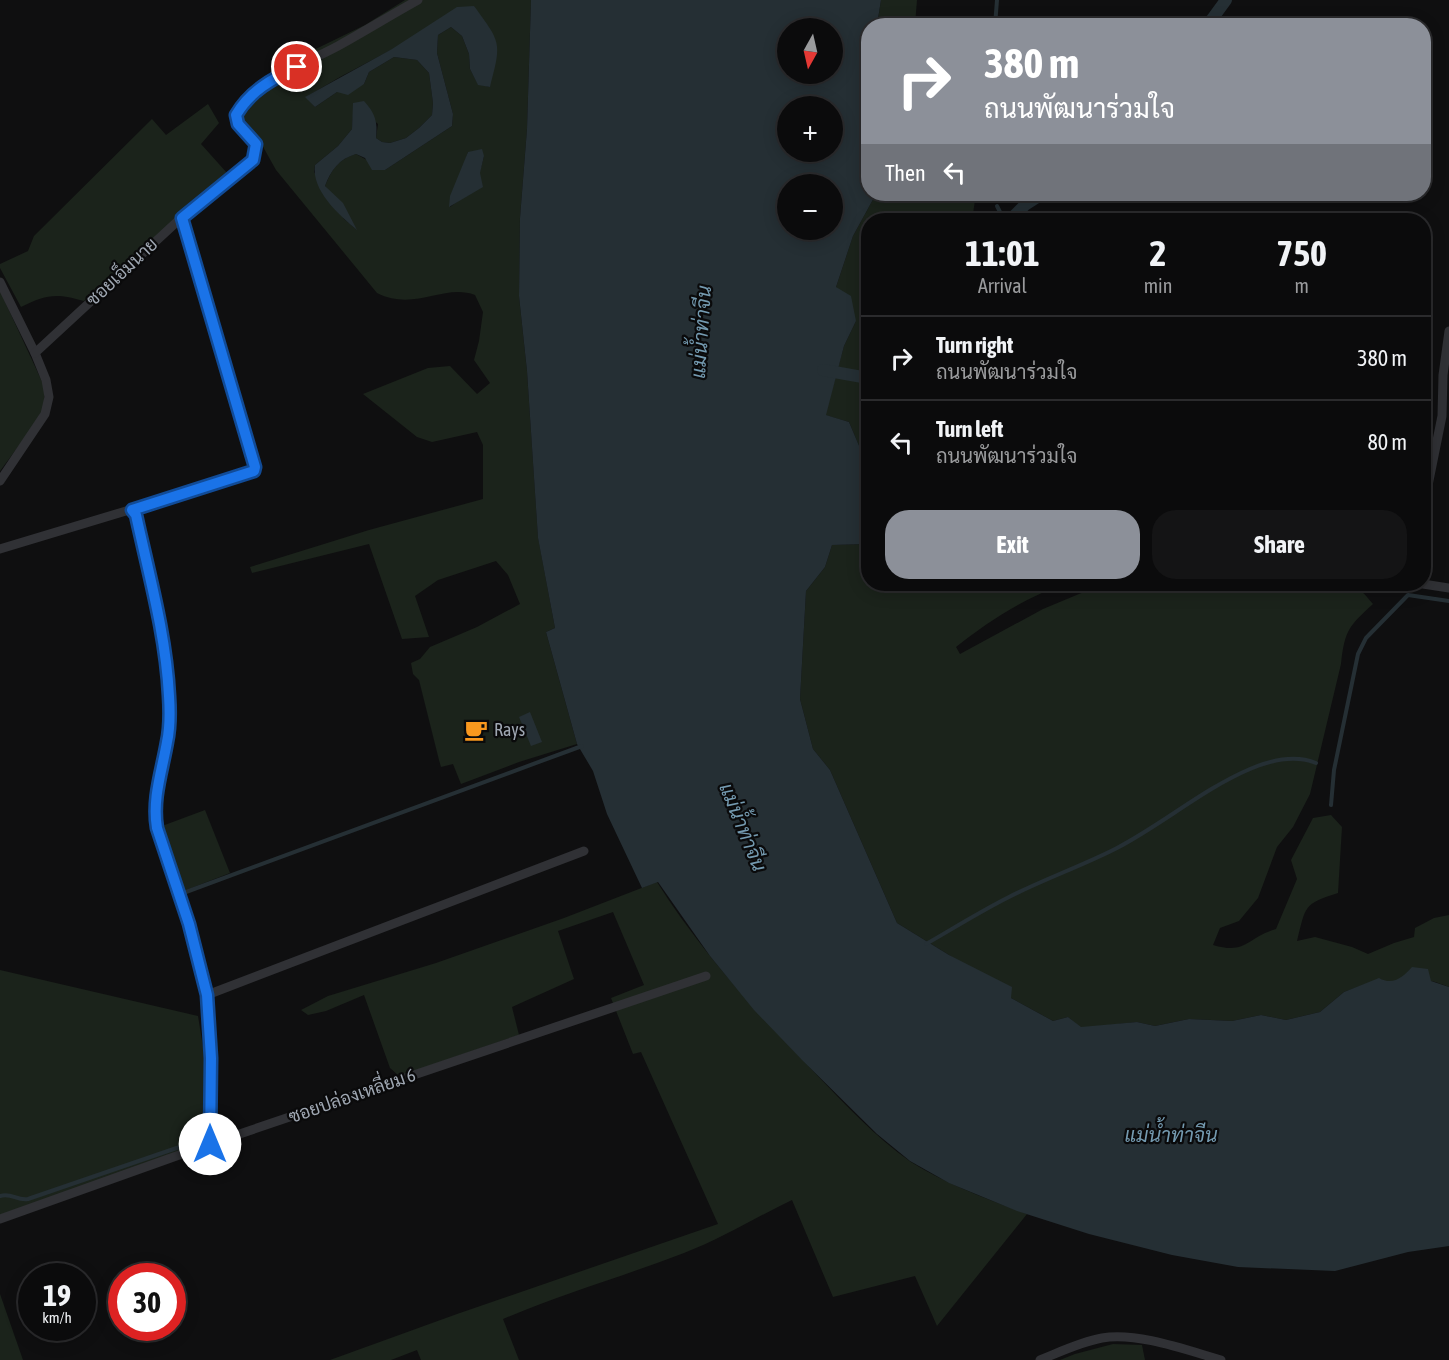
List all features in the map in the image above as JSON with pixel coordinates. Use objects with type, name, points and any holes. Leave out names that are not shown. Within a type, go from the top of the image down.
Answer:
[{"type":"street","name":"ซอยเอ็มนาย","points":[[35,353],[182,218],[253,160],[256,144],[238,124],[236,115],[244,101],[277,76],[336,47],[418,0]]},
{"type":"street","points":[[0,549],[251,473],[255,467],[182,218]]},
{"type":"street","points":[[0,282],[35,353],[46,381],[49,397],[45,414],[0,481]]},
{"type":"street","points":[[1431,470],[1442,416],[1443,375],[1449,331]]},
{"type":"street","points":[[132,510],[136,515],[163,642],[169,697],[167,742],[154,815],[189,924],[207,995],[211,1058],[210,1144]]},
{"type":"street","points":[[1431,585],[1449,588]]},
{"type":"street","points":[[207,995],[584,851]]},
{"type":"street","name":"ซอยปล่องเหลี่ยม 6","points":[[0,1219],[210,1144],[706,976]]},
{"type":"street","points":[[1040,1360],[1091,1341],[1120,1337],[1148,1341],[1221,1360]]},
{"type":"shaded area","points":[[405,0],[531,0],[527,129],[520,218],[519,296],[527,371],[538,537],[555,628],[546,632],[577,744],[519,762],[461,784],[453,764],[441,767],[419,680],[413,674],[411,663],[420,659],[430,647],[477,627],[520,604],[508,575],[496,561],[438,580],[415,596],[429,637],[402,639],[369,544],[252,573],[250,567],[369,530],[483,499],[483,445],[477,432],[432,442],[417,437],[363,394],[428,368],[450,366],[477,394],[490,383],[474,360],[483,312],[475,295],[452,292],[404,300],[377,293],[276,170],[257,136],[230,116],[289,62],[365,25]],"holes":[[[474,6],[490,87],[478,84],[470,69],[469,54],[462,36],[451,27],[438,35],[437,53],[453,114],[452,126],[385,170],[356,154],[337,166],[325,186],[356,229],[344,219],[314,172],[315,165],[338,146],[352,129],[354,103],[378,124],[376,138],[382,142],[390,143],[406,138],[419,128],[432,115],[433,103],[429,73],[417,60],[394,57],[369,72],[364,84],[337,92],[315,107],[306,97]],[[468,152],[484,156],[479,173],[469,191],[450,207]]]},
{"type":"shaded area","points":[[881,0],[917,0],[916,18],[878,18]]},
{"type":"shaded area","points":[[208,104],[219,123],[201,144],[227,173],[84,301],[52,296],[38,299],[21,307],[0,264],[28,251],[34,236],[152,119],[166,135]]},
{"type":"shaded area","points":[[872,201],[975,201],[973,213],[866,213]]},
{"type":"shaded area","points":[[861,221],[861,449],[849,422],[825,415],[844,346],[856,321],[836,287],[853,236]]},
{"type":"shaded area","points":[[0,291],[45,388],[44,407],[35,424],[0,471]]},
{"type":"shaded area","points":[[861,544],[861,591],[1046,591],[1007,611],[981,628],[956,647],[960,654],[1043,609],[1086,591],[1361,591],[1364,593],[1373,604],[1358,618],[1346,636],[1310,794],[1293,827],[1277,847],[1258,898],[1239,921],[1220,928],[1213,945],[1224,948],[1240,947],[1276,929],[1297,879],[1291,860],[1313,818],[1331,815],[1342,827],[1338,893],[1318,900],[1308,908],[1302,920],[1297,941],[1315,937],[1368,954],[1414,937],[1415,928],[1434,918],[1449,915],[1449,987],[1431,981],[1390,982],[1379,979],[1344,992],[1320,1012],[1286,1020],[1261,1015],[1232,1021],[1189,1019],[1155,1026],[1137,1022],[1081,1028],[1068,1017],[1053,1021],[1011,998],[949,955],[897,923],[830,770],[813,749],[800,699],[806,591],[825,567],[832,545]]},
{"type":"shaded area","points":[[205,810],[230,873],[181,892],[162,826]]},
{"type":"shaded area","points":[[657,882],[692,933],[731,981],[872,1131],[911,1162],[939,1178],[1027,1214],[937,1326],[915,1276],[833,1297],[792,1200],[698,1247],[503,1319],[519,1360],[421,1360],[417,1350],[391,1360],[330,1360],[718,1224],[641,1052],[633,1054],[611,998],[644,985],[613,912],[558,931],[574,979],[512,1007],[519,1035],[408,1073],[398,1075],[390,1068],[364,995],[326,1011],[308,1015],[301,1010],[328,996],[436,963]]},
{"type":"shaded area","points":[[0,970],[198,1016],[204,1053],[205,1129],[202,1141],[194,1147],[0,1215]]},
{"type":"shaded area","points":[[0,1294],[23,1360],[0,1360]]},
{"type":"shaded area","points":[[1113,1344],[1142,1345],[1145,1360],[1060,1360],[1075,1354]]},
{"type":"water","name":"แม่น้ำท่าจีน","points":[[531,0],[881,0],[878,18],[861,18],[861,201],[872,201],[866,213],[861,213],[861,221],[853,236],[836,287],[851,296],[856,321],[844,346],[826,415],[849,422],[861,449],[861,544],[832,545],[825,567],[806,591],[800,699],[813,749],[830,770],[897,923],[949,955],[1012,987],[1011,998],[1053,1021],[1068,1017],[1081,1027],[1137,1022],[1155,1026],[1189,1019],[1232,1021],[1261,1015],[1286,1020],[1320,1012],[1344,992],[1379,978],[1393,981],[1412,967],[1428,969],[1431,981],[1449,987],[1449,1246],[1408,1252],[1335,1271],[1238,1267],[1172,1255],[1089,1234],[1017,1211],[949,1183],[910,1161],[877,1134],[803,1061],[754,1010],[710,956],[658,882],[642,888],[607,814],[593,771],[577,744],[546,632],[555,628],[538,538],[527,371],[519,296],[520,218],[527,129]]},
{"type":"water","points":[[474,6],[490,28],[497,44],[490,87],[478,85],[470,69],[469,54],[462,36],[451,27],[438,35],[437,53],[453,114],[452,126],[385,170],[372,170],[365,158],[356,154],[336,166],[325,186],[343,203],[357,230],[342,217],[322,193],[317,184],[315,165],[338,146],[352,129],[353,103],[364,101],[368,105],[375,118],[376,138],[382,142],[390,143],[406,138],[419,128],[432,115],[433,103],[429,73],[417,60],[394,57],[369,72],[364,84],[348,95],[337,92],[315,107],[305,97],[392,49],[457,7]]},
{"type":"water","points":[[482,149],[484,156],[480,173],[483,187],[449,207],[450,196],[468,152]]},
{"type":"water","points":[[530,712],[542,742],[531,746],[519,717]]},
{"type":"waterway","points":[[996,18],[997,0]]},
{"type":"waterway","points":[[1213,18],[1226,0]]},
{"type":"waterway","points":[[1017,213],[1031,201]]},
{"type":"waterway","points":[[997,206],[1000,213]]},
{"type":"waterway","points":[[823,370],[861,377]]},
{"type":"waterway","points":[[1331,805],[1334,770],[1358,654],[1366,638],[1408,595],[1449,601]]},
{"type":"waterway","points":[[186,892],[582,746]]},
{"type":"waterway","points":[[926,944],[1009,897],[1117,848],[1216,786],[1250,769],[1283,759],[1308,760],[1316,763]]},
{"type":"waterway","points":[[0,1196],[28,1199],[197,1141]]},
{"type":"place","name":"Rays","points":[[476,730]]},
{"type":"route","points":[[210,1144],[211,1058],[207,995],[189,924],[154,815],[167,742],[169,697],[163,642],[136,515],[132,510],[254,471],[255,467],[182,218],[253,160],[256,144],[238,124],[236,115],[244,101],[277,76],[297,67]]}]
